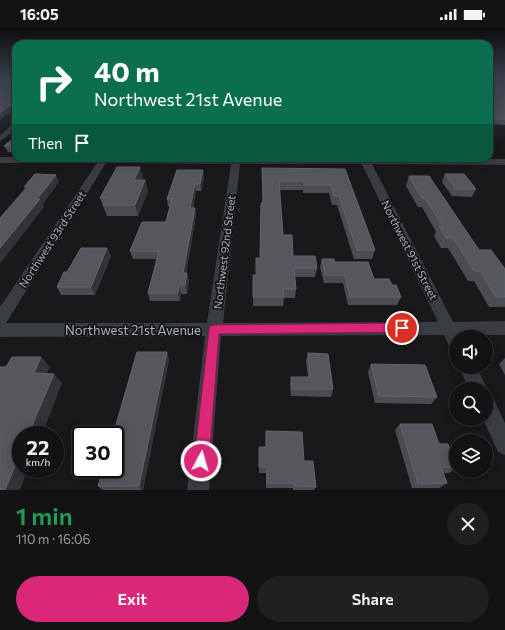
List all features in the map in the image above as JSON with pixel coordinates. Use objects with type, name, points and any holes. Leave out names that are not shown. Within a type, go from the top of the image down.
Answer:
[{"type":"street","points":[[0,139],[12,129]]},
{"type":"street","points":[[493,155],[502,162]]},
{"type":"street","points":[[0,160],[12,160]]},
{"type":"street","name":"Northwest 93rd Street","points":[[0,320],[102,162]]},
{"type":"street","name":"Northwest 92nd Street","points":[[198,490],[214,330],[236,162]]},
{"type":"street","name":"Northwest 91st Street","points":[[365,162],[450,330]]},
{"type":"street","name":"Northwest 21st Avenue","points":[[0,330],[214,330],[448,327],[505,328]]},
{"type":"street","points":[[493,420],[505,445]]},
{"type":"building","points":[[0,100],[12,100],[12,104],[0,113]]},
{"type":"building","points":[[493,100],[505,100],[505,119],[493,119]]},
{"type":"building","points":[[12,139],[12,146],[4,146]]},
{"type":"building","points":[[117,167],[140,167],[134,180],[145,180],[135,205],[103,205],[107,198],[100,198]]},
{"type":"building","points":[[262,168],[345,169],[375,250],[357,250],[339,196],[334,196],[331,185],[304,185],[304,181],[279,181],[283,235],[292,235],[293,256],[315,256],[317,268],[294,268],[296,289],[283,289],[284,297],[253,297],[253,275],[256,275],[256,258],[260,258],[261,203],[263,203]]},
{"type":"building","points":[[177,170],[203,170],[200,184],[195,184],[190,208],[195,208],[183,273],[187,273],[185,285],[179,285],[178,293],[148,293],[159,251],[130,251],[142,222],[166,222],[172,198],[167,199]]},
{"type":"building","points":[[35,174],[56,175],[37,199],[40,199],[0,248],[0,218],[27,187],[24,187]]},
{"type":"building","points":[[445,174],[464,174],[476,189],[456,189]]},
{"type":"building","points":[[409,176],[429,176],[479,250],[491,250],[505,269],[505,297],[496,297],[480,271],[474,271],[453,238],[446,238],[439,226],[443,226],[425,198],[422,198]]},
{"type":"building","points":[[81,248],[107,248],[91,287],[57,287],[64,272],[67,272]]},
{"type":"building","points":[[322,259],[334,259],[335,262],[368,262],[374,279],[389,279],[392,285],[396,285],[401,297],[350,297],[345,275],[325,275]]},
{"type":"building","points":[[137,352],[167,352],[139,486],[98,486],[100,478],[124,478],[124,426],[116,426]]},
{"type":"building","points":[[308,353],[328,354],[333,389],[292,389],[291,377],[310,377]]},
{"type":"building","points":[[12,357],[41,357],[34,373],[54,374],[32,426],[12,426],[12,473],[5,490],[0,490],[0,367],[6,367]]},
{"type":"building","points":[[371,364],[425,365],[437,397],[379,396]]},
{"type":"building","points":[[400,424],[432,424],[439,444],[448,444],[449,447],[449,467],[441,467],[447,483],[418,484]]},
{"type":"building","points":[[266,431],[302,432],[304,461],[313,461],[316,487],[294,486],[294,483],[267,483],[267,467],[259,467],[259,447],[266,447]]},
{"type":"route","points":[[201,461],[214,330],[402,328]]}]
